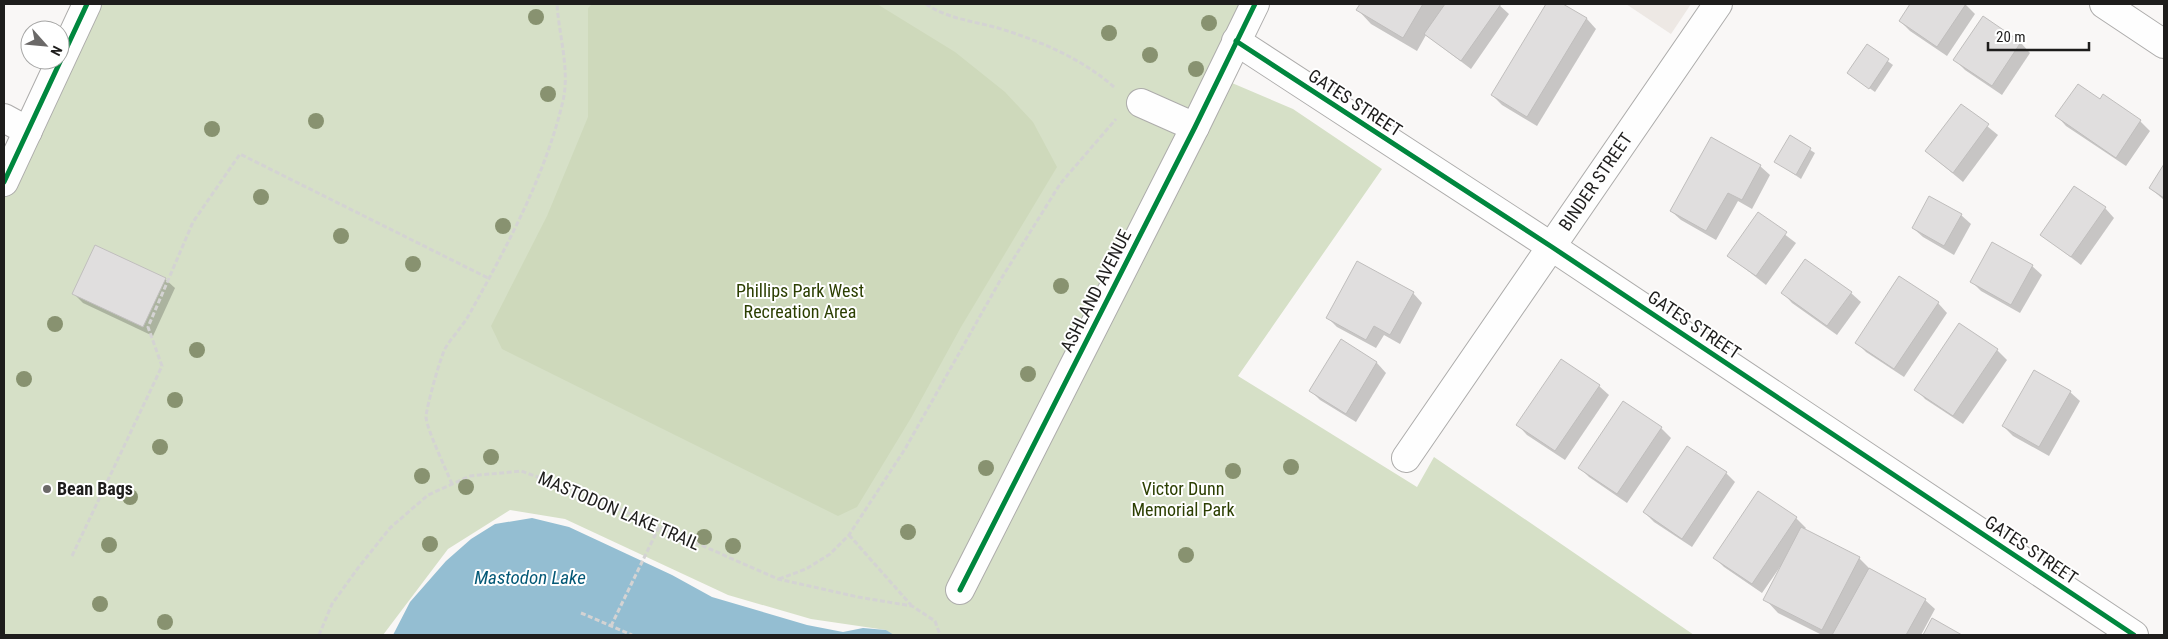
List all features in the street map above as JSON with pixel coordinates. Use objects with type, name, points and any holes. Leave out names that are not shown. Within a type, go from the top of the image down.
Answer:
[{"type":"street","points":[[4,182],[87,4]]},
{"type":"street","name":"ASHLAND AVENUE","points":[[960,590],[1195,127],[1255,4]]},
{"type":"street","name":"BINDER STREET","points":[[1406,458],[1718,4]]},
{"type":"street","points":[[2104,4],[2164,44]]},
{"type":"street","name":"GATES STREET","points":[[1236,42],[1552,247],[2134,635]]},
{"type":"street","points":[[1138,104],[1195,127]]},
{"type":"street","points":[[4,118],[28,130]]},
{"type":"path","points":[[452,484],[426,416],[444,349],[469,316],[528,199],[551,142],[563,104],[566,73],[558,29],[557,4]]},
{"type":"path","points":[[778,579],[814,564],[830,554],[849,535],[905,448],[1001,279],[1060,184],[1119,115],[1138,104],[1087,65],[1048,45],[997,28],[960,20],[926,4]]},
{"type":"path","points":[[72,556],[162,366],[148,327],[193,222],[240,154],[488,278]]},
{"type":"path","points":[[611,626],[659,526]]},
{"type":"path","points":[[849,535],[912,606]]},
{"type":"path","points":[[581,613],[632,635]]},
{"type":"shaded area","points":[[1626,4],[1691,4],[1671,34]]},
{"type":"green space","name":"Phillips Park West Recreation Area","points":[[95,4],[1267,4],[1232,83],[1293,109],[1382,169],[1238,376],[1417,487],[1434,457],[1694,635],[890,635],[886,630],[811,619],[728,595],[565,519],[510,510],[448,549],[383,635],[4,635],[4,199],[64,70],[70,70],[70,58]]},
{"type":"green space","points":[[592,4],[877,4],[955,52],[1005,92],[1033,122],[1057,167],[961,327],[911,418],[857,507],[838,516],[502,349],[491,326],[547,216],[588,117],[588,8]]},
{"type":"water","name":"Mastodon Lake","points":[[532,518],[569,527],[672,575],[712,597],[807,625],[843,632],[863,628],[886,630],[894,635],[393,635],[410,602],[446,561],[471,539],[495,524]]},
{"type":"building","points":[[1360,4],[1423,4],[1403,38],[1356,10]]},
{"type":"building","points":[[1445,4],[1501,4],[1461,61],[1424,34]]},
{"type":"building","points":[[1546,4],[1563,4],[1587,18],[1527,117],[1491,95]]},
{"type":"building","points":[[1910,4],[1966,4],[1937,47],[1899,21]]},
{"type":"building","points":[[1983,16],[2021,42],[1992,86],[1953,60]]},
{"type":"building","points":[[1867,44],[1889,59],[1869,89],[1847,73]]},
{"type":"building","points":[[2078,84],[2100,99],[2103,94],[2141,120],[2116,158],[2055,116]]},
{"type":"building","points":[[1961,104],[1989,124],[1953,173],[1925,151]]},
{"type":"building","points":[[1790,135],[1811,148],[1796,175],[1774,162]]},
{"type":"building","points":[[1711,137],[1761,165],[1742,200],[1728,193],[1706,231],[1670,211]]},
{"type":"building","points":[[2164,164],[2164,198],[2149,188]]},
{"type":"building","points":[[2074,186],[2106,207],[2071,257],[2040,235]]},
{"type":"building","points":[[1929,196],[1962,214],[1944,246],[1912,228]]},
{"type":"building","points":[[1758,212],[1787,232],[1756,276],[1727,256]]},
{"type":"building","points":[[1992,242],[2033,265],[2011,305],[1970,282]]},
{"type":"building","points":[[95,245],[166,278],[143,327],[72,294]]},
{"type":"building","points":[[1805,259],[1852,292],[1827,326],[1781,293]]},
{"type":"building","points":[[1357,261],[1414,292],[1390,335],[1374,326],[1366,340],[1326,318]]},
{"type":"building","points":[[1899,276],[1939,302],[1894,369],[1855,343]]},
{"type":"building","points":[[1959,323],[1998,349],[1953,416],[1914,390]]},
{"type":"building","points":[[1341,339],[1377,362],[1346,414],[1309,391]]},
{"type":"building","points":[[1561,359],[1600,385],[1555,451],[1516,425]]},
{"type":"building","points":[[2034,370],[2071,391],[2039,447],[2002,426]]},
{"type":"building","points":[[1623,401],[1662,427],[1617,494],[1578,468]]},
{"type":"building","points":[[1687,446],[1727,472],[1682,539],[1643,512]]},
{"type":"building","points":[[1758,491],[1797,517],[1752,584],[1713,558]]},
{"type":"building","points":[[1801,527],[1860,557],[1822,630],[1763,600]]},
{"type":"building","points":[[1869,568],[1926,599],[1906,635],[1832,635]]},
{"type":"building","points":[[1932,618],[1962,635],[1923,635]]},
{"type":"cycle path","points":[[4,182],[87,4]]},
{"type":"cycle path","points":[[960,590],[1195,127],[1255,4]]},
{"type":"cycle path","points":[[1236,41],[1552,247],[2134,635]]},
{"type":"place","name":"Bean Bags","points":[[47,489]]},
{"type":"park label","name":"Victor Dunn Memorial Park","points":[[1183,499]]}]
